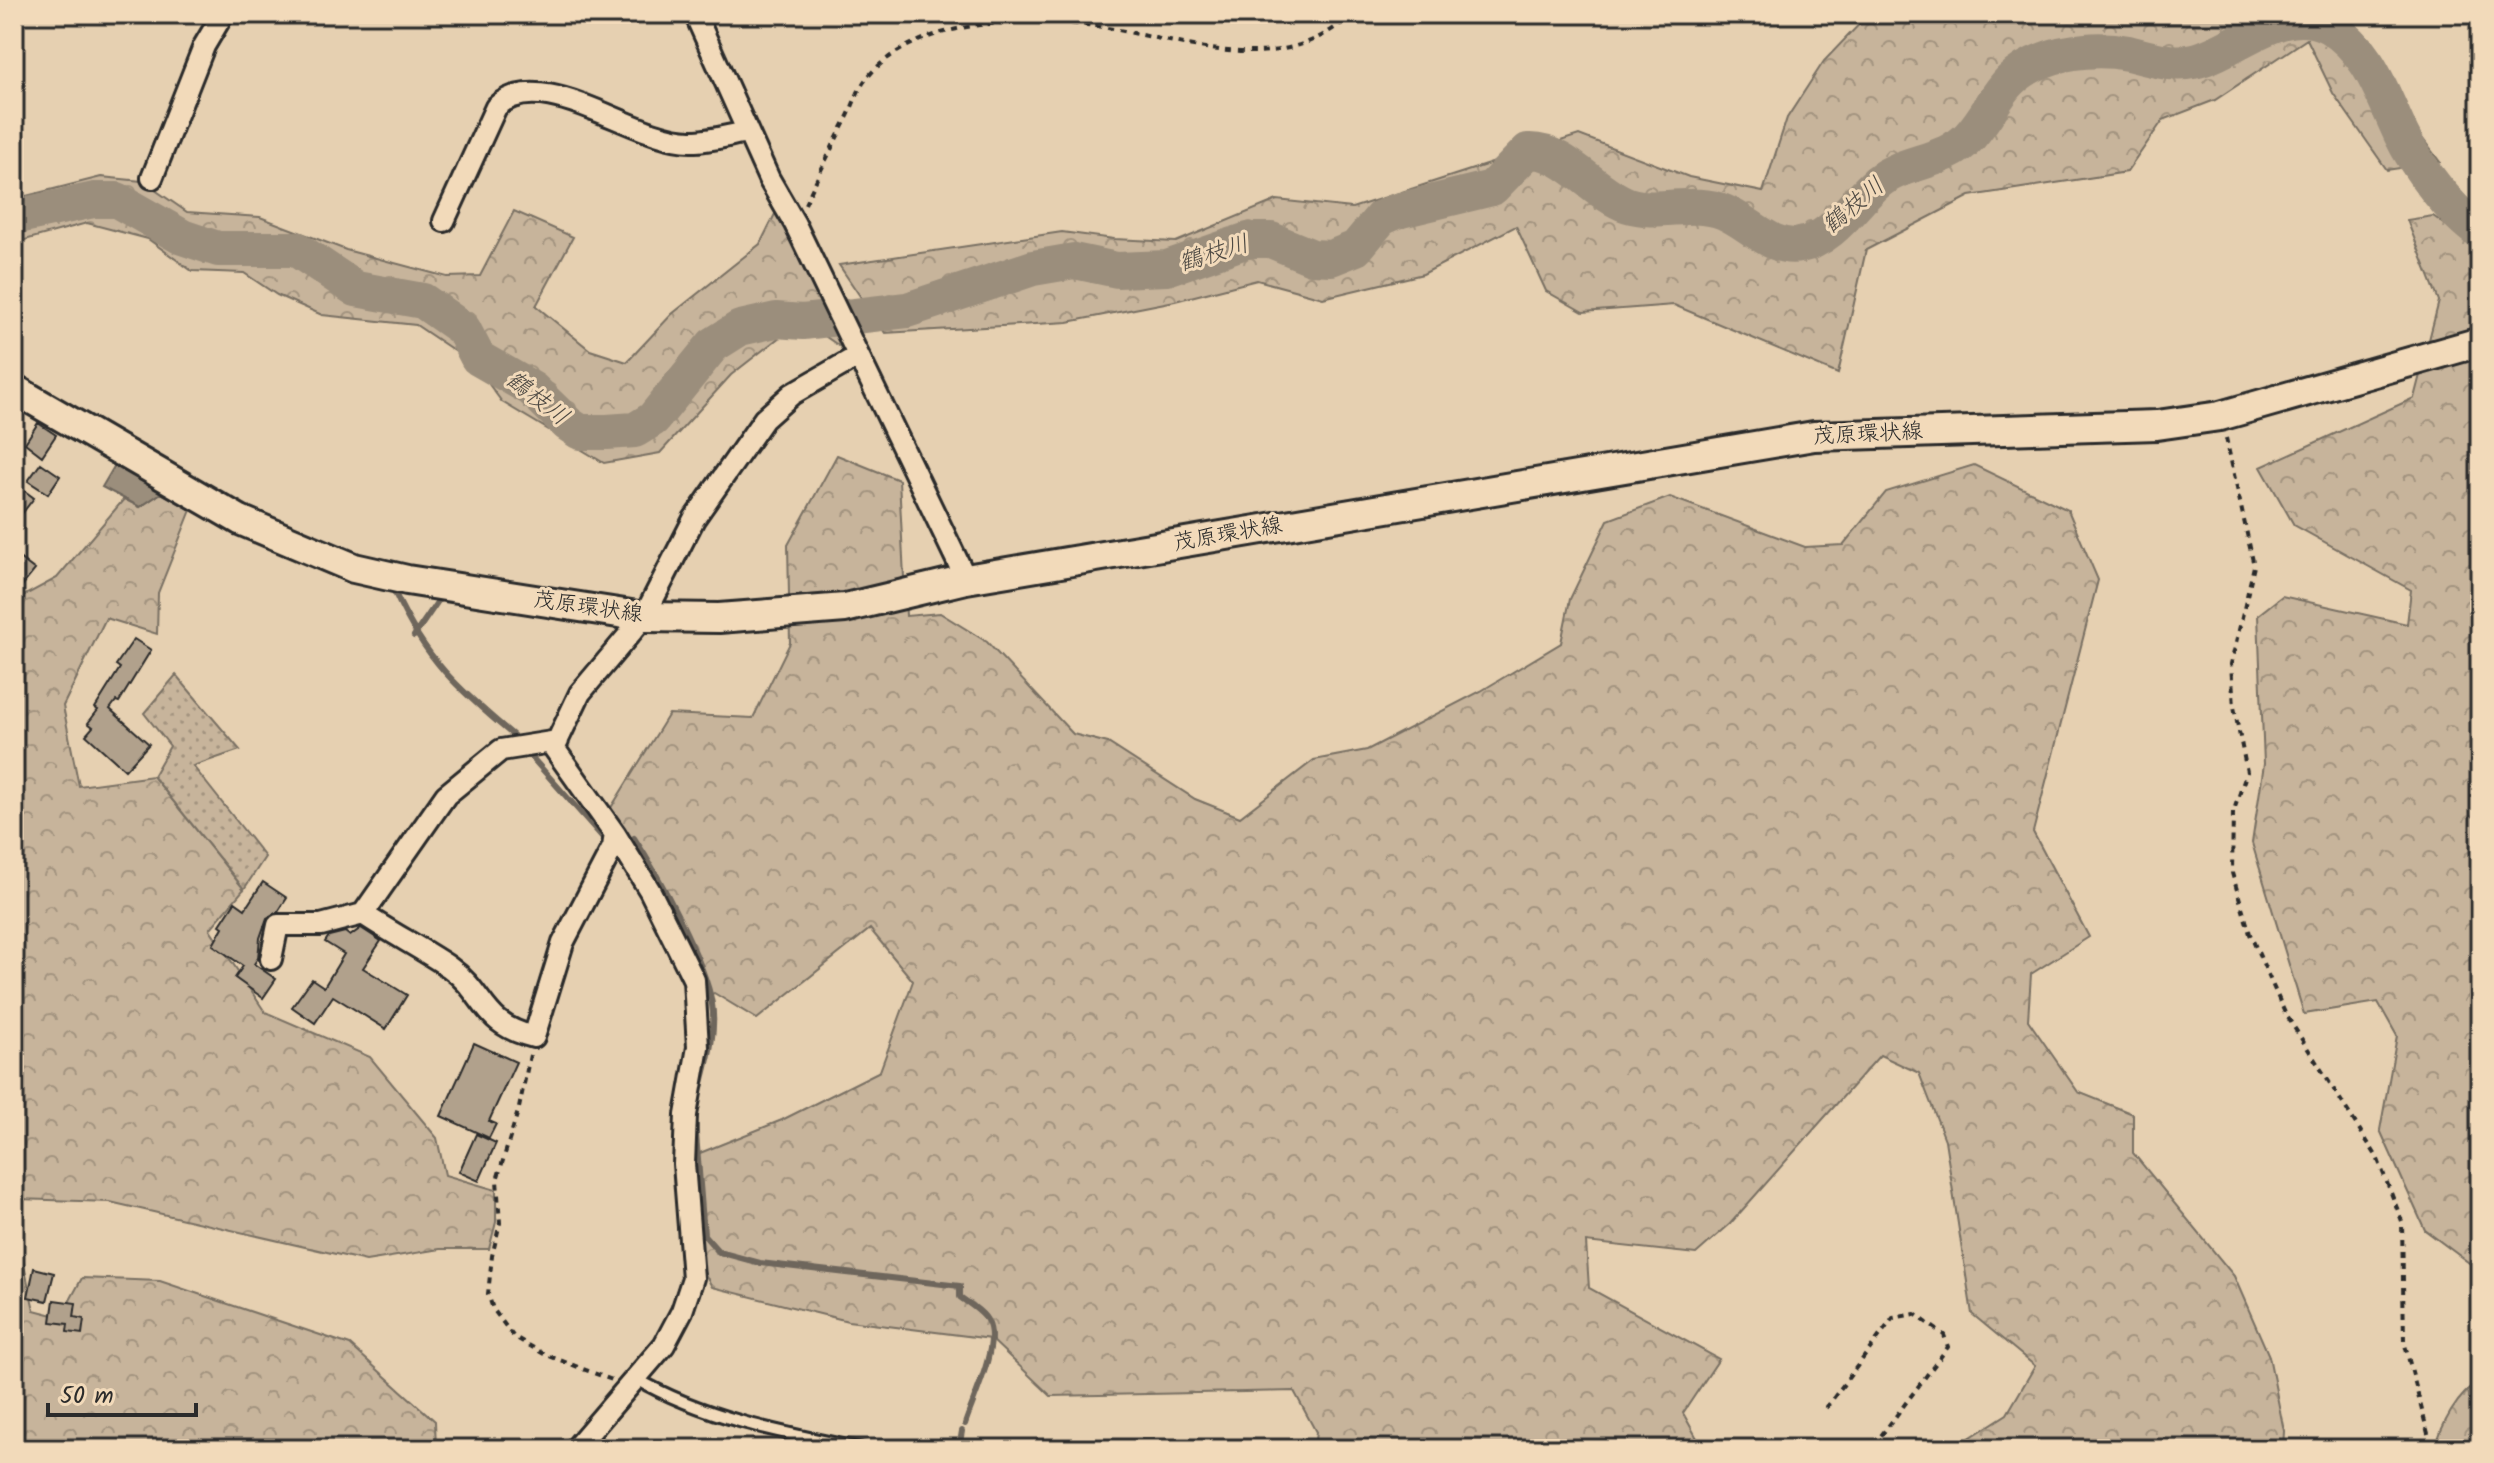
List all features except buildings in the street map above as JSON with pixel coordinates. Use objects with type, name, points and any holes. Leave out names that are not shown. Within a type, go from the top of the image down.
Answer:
[{"type":"main road","name":"茂原環状線","points":[[14,389],[240,520],[354,568],[644,617],[719,618],[845,608],[966,579],[1814,436],[2157,425],[2220,416],[2480,342]]},
{"type":"street","points":[[152,178],[204,46],[223,14]]},
{"type":"street","points":[[695,14],[747,132],[795,224],[966,579]]},
{"type":"street","points":[[444,221],[496,107],[508,96],[534,91],[656,135],[692,141],[747,132]]},
{"type":"street","points":[[575,1449],[664,1345],[682,1311],[693,1278],[684,1164],[686,1115],[698,1047],[694,980],[650,891],[615,834],[566,770],[554,748],[580,693],[644,617],[694,519],[764,419],[792,394],[854,351]]},
{"type":"street","points":[[271,959],[278,925],[321,925],[363,914],[446,795],[501,750],[558,741]]},
{"type":"street","points":[[363,914],[451,969],[490,1016],[511,1032],[534,1037],[563,943],[613,847],[615,834]]},
{"type":"lane","points":[[629,1383],[771,1431],[863,1449]]},
{"type":"path","points":[[795,224],[866,78],[900,48],[940,31],[995,23],[1101,27],[1183,47],[1233,52],[1282,49],[1322,38],[1352,14]]},
{"type":"path","points":[[2220,416],[2254,566],[2231,664],[2234,707],[2247,772],[2233,813],[2232,873],[2250,934],[2285,1013],[2377,1157],[2402,1221],[2404,1341],[2432,1449]]},
{"type":"path","points":[[534,1037],[519,1108],[497,1180],[500,1223],[488,1279],[488,1294],[493,1309],[513,1336],[544,1354],[629,1383]]},
{"type":"path","points":[[1826,1408],[1893,1318],[1915,1314],[1944,1335],[1948,1347],[1871,1449]]},
{"type":"green space","points":[[1869,14],[2348,14],[2417,131],[2440,162],[2387,170],[2333,93],[2307,39],[2215,100],[2163,120],[2127,172],[1970,196],[1866,250],[1838,374],[1674,305],[1583,312],[1546,291],[1516,226],[1423,274],[1323,298],[1257,280],[1175,301],[1068,322],[885,333],[839,265],[1062,232],[1114,239],[1176,242],[1277,200],[1352,208],[1579,135],[1689,177],[1763,192],[1787,118],[1824,61]]},
{"type":"green space","points":[[101,177],[142,181],[187,212],[260,217],[346,250],[447,277],[480,276],[514,211],[573,237],[536,306],[590,350],[627,362],[672,314],[760,244],[778,208],[845,350],[813,328],[794,326],[731,375],[660,453],[604,463],[502,402],[474,364],[416,325],[322,315],[277,295],[244,273],[192,271],[148,239],[87,223],[14,243],[14,199]]},
{"type":"green space","points":[[2433,216],[2480,249],[2480,1271],[2425,1230],[2380,1130],[2397,1036],[2378,1002],[2304,1014],[2252,843],[2264,764],[2258,615],[2282,596],[2407,624],[2411,590],[2294,525],[2261,467],[2414,398],[2439,301],[2407,220]]},
{"type":"green space","points":[[837,455],[899,480],[906,616],[940,613],[987,642],[1073,734],[1108,743],[1195,799],[1240,817],[1314,760],[1367,750],[1481,691],[1561,643],[1570,599],[1608,520],[1670,497],[1805,547],[1843,545],[1886,492],[1974,465],[2068,510],[2098,580],[2033,832],[2089,937],[2031,974],[2028,1020],[2078,1092],[2133,1114],[2133,1153],[2234,1276],[2269,1356],[2284,1431],[2283,1449],[1952,1449],[2007,1414],[2035,1366],[1972,1314],[1945,1140],[1919,1073],[1880,1055],[1730,1224],[1696,1254],[1586,1242],[1589,1288],[1719,1359],[1683,1413],[1703,1449],[1465,1449],[1460,1444],[1449,1449],[1314,1449],[1316,1432],[1294,1391],[1051,1396],[991,1339],[848,1321],[712,1287],[702,1268],[690,1157],[782,1120],[880,1071],[913,981],[870,929],[757,1019],[714,993],[704,997],[642,855],[609,811],[669,714],[753,718],[790,643],[788,545]]},
{"type":"green space","points":[[161,493],[191,510],[158,593],[157,634],[106,618],[63,706],[79,786],[153,776],[244,889],[210,929],[265,1012],[370,1057],[437,1138],[445,1175],[496,1190],[496,1222],[489,1249],[440,1249],[366,1261],[110,1202],[18,1199],[23,1261],[34,1310],[61,1317],[82,1278],[160,1281],[350,1345],[435,1421],[436,1449],[14,1449],[14,601],[57,578],[124,499],[140,507]]},
{"type":"green space","points":[[176,675],[240,750],[193,766],[265,857],[244,889],[153,776],[170,746],[144,713]]},
{"type":"green space","points":[[2480,1382],[2480,1449],[2435,1449],[2451,1411],[2464,1394]]},
{"type":"shaded area","points":[[115,465],[161,493],[140,507],[102,487]]},
{"type":"waterway","name":"鶴枝川","points":[[14,217],[94,200],[117,200],[182,237],[218,249],[296,249],[356,289],[423,301],[463,329],[478,358],[532,389],[580,432],[635,430],[653,419],[713,345],[740,328],[776,320],[803,322],[907,310],[1033,268],[1074,261],[1117,270],[1167,268],[1248,240],[1271,240],[1312,257],[1331,258],[1356,248],[1381,218],[1397,211],[1492,188],[1528,151],[1555,157],[1628,205],[1640,208],[1712,208],[1770,240],[1790,246],[1800,245],[1823,235],[1890,174],[1938,157],[1960,145],[2008,83],[2044,60],[2097,50],[2118,51],[2169,62],[2194,61],[2260,30],[2294,19],[2312,20],[2329,26],[2355,48],[2373,74],[2408,147],[2425,174],[2446,201],[2480,232]]},
{"type":"waterway","points":[[395,593],[418,637],[445,672],[513,735]]},
{"type":"waterway","points":[[414,636],[440,598]]},
{"type":"waterway","points":[[527,752],[605,840]]},
{"type":"waterway","points":[[634,838],[679,919],[708,987],[713,1027],[699,1095]]},
{"type":"waterway","points":[[695,1121],[704,1235],[719,1252],[760,1263],[960,1286],[960,1297],[983,1315],[991,1332],[988,1358],[965,1424]]},
{"type":"waterway","points":[[959,1449],[962,1431]]}]
